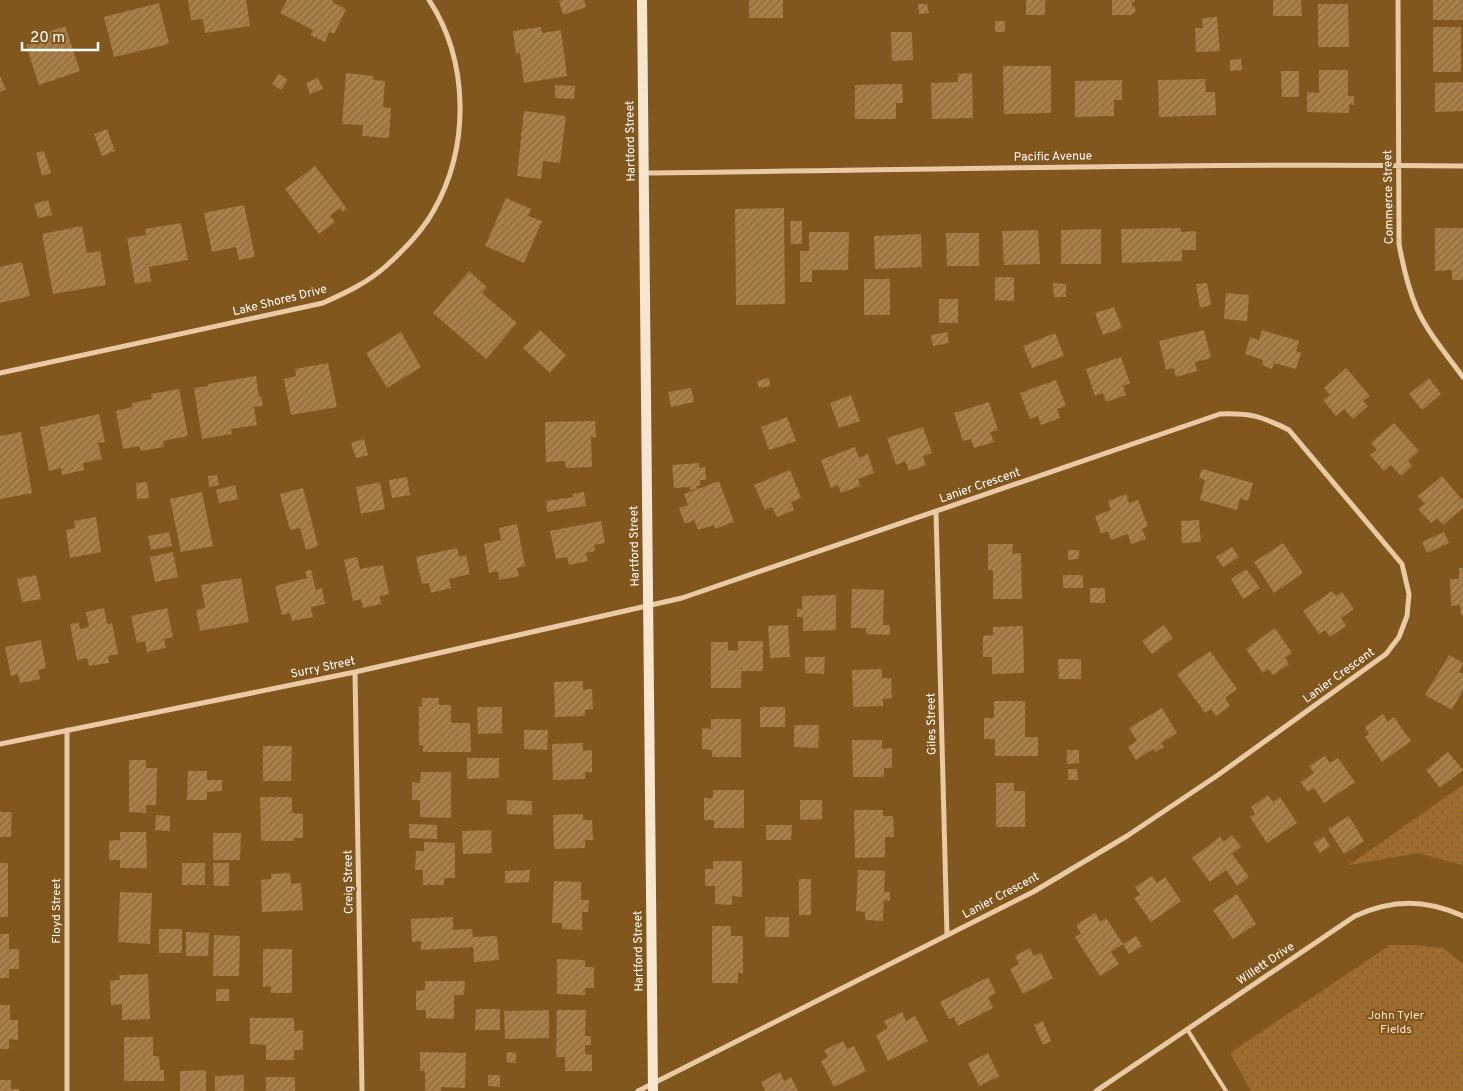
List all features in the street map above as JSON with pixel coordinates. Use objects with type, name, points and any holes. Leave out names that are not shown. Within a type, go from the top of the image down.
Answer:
[{"type":"street","name":"Lake Shores Drive","points":[[0,373],[323,303],[355,288],[384,269],[414,239],[434,210],[448,177],[457,143],[460,108],[459,80],[453,53],[439,14],[429,0]]},
{"type":"street","name":"Hartford Street","points":[[642,0],[653,1087]]},
{"type":"street","name":"Commerce Street","points":[[1398,0],[1398,244],[1405,278],[1417,310],[1435,339],[1463,377]]},
{"type":"street","name":"Pacific Avenue","points":[[644,173],[867,171],[1023,167],[1463,166]]},
{"type":"street","name":"Lanier Crescent","points":[[638,1091],[653,1087],[729,1046],[1033,892],[1127,836],[1218,775],[1386,654],[1399,637],[1407,616],[1409,594],[1402,564],[1289,430],[1268,419],[1244,414],[1220,414],[682,598],[648,605]]},
{"type":"street","name":"Giles Street","points":[[936,512],[947,936]]},
{"type":"street","name":"Surry Street","points":[[0,744],[355,672],[648,605]]},
{"type":"street","name":"Creig Street","points":[[355,672],[362,1091]]},
{"type":"street","name":"Floyd Street","points":[[67,730],[68,1091]]},
{"type":"street","name":"Willett Drive","points":[[1096,1091],[1355,916],[1370,909],[1397,903],[1424,903],[1444,907],[1463,916]]},
{"type":"lane","points":[[1187,1029],[1226,1091]]},
{"type":"green space","points":[[1463,785],[1463,865],[1418,853],[1349,865]]},
{"type":"green space","name":"John Tyler Fields","points":[[1390,945],[1443,948],[1463,964],[1463,1091],[1251,1091],[1230,1053]]},
{"type":"building","points":[[188,0],[246,0],[250,26],[205,33],[203,19],[191,20]]},
{"type":"building","points":[[287,0],[333,0],[332,2],[346,9],[334,34],[329,32],[325,42],[310,35],[313,30],[280,13]]},
{"type":"building","points":[[584,0],[586,7],[563,15],[559,1]]},
{"type":"building","points":[[749,0],[783,0],[783,18],[749,18]]},
{"type":"building","points":[[1026,0],[1045,0],[1045,15],[1026,15]]},
{"type":"building","points":[[1112,0],[1135,0],[1135,2],[1132,2],[1132,6],[1135,7],[1135,13],[1132,13],[1132,15],[1112,15]]},
{"type":"building","points":[[1273,0],[1301,0],[1302,16],[1273,16]]},
{"type":"building","points":[[1433,0],[1463,0],[1463,20],[1433,20]]},
{"type":"building","points":[[159,3],[169,44],[114,57],[104,17]]},
{"type":"building","points":[[918,4],[927,4],[929,13],[919,14]]},
{"type":"building","points":[[1318,4],[1348,4],[1349,47],[1318,47]]},
{"type":"building","points":[[1217,17],[1220,51],[1196,52],[1195,28],[1203,28],[1202,18]]},
{"type":"building","points":[[995,21],[1005,21],[1005,32],[995,32]]},
{"type":"building","points":[[65,26],[80,71],[39,85],[26,45],[45,39],[43,34]]},
{"type":"building","points":[[541,27],[542,33],[561,30],[567,76],[524,83],[520,53],[516,54],[513,31]]},
{"type":"building","points":[[1433,27],[1461,27],[1461,72],[1433,72]]},
{"type":"building","points":[[891,32],[912,32],[913,60],[892,61]]},
{"type":"building","points":[[1241,59],[1242,70],[1230,71],[1230,60]]},
{"type":"building","points":[[1003,66],[1051,66],[1051,113],[1004,114]]},
{"type":"building","points":[[1319,70],[1348,70],[1348,96],[1354,96],[1354,105],[1349,104],[1349,113],[1307,112],[1307,92],[1319,93]]},
{"type":"building","points":[[1281,71],[1299,71],[1299,97],[1282,97]]},
{"type":"building","points":[[346,73],[374,76],[373,80],[385,81],[383,107],[391,108],[389,138],[362,136],[363,125],[342,124]]},
{"type":"building","points":[[972,73],[973,118],[932,119],[931,83],[958,82],[958,74]]},
{"type":"building","points":[[279,74],[288,80],[281,90],[272,84]]},
{"type":"building","points":[[0,76],[6,89],[0,92]]},
{"type":"building","points":[[318,78],[323,89],[310,94],[306,83]]},
{"type":"building","points":[[1205,79],[1206,92],[1215,92],[1216,115],[1159,117],[1158,80]]},
{"type":"building","points":[[1122,80],[1122,100],[1114,100],[1114,116],[1075,117],[1075,81]]},
{"type":"building","points":[[1463,82],[1463,111],[1435,112],[1435,83]]},
{"type":"building","points":[[902,84],[903,103],[896,103],[896,119],[855,119],[855,85]]},
{"type":"building","points":[[555,85],[575,86],[574,99],[555,98]]},
{"type":"building","points":[[524,111],[566,116],[560,163],[543,161],[541,179],[517,176]]},
{"type":"building","points":[[107,129],[115,151],[102,156],[94,134]]},
{"type":"building","points":[[44,151],[51,173],[42,176],[36,153]]},
{"type":"building","points":[[315,166],[347,209],[343,212],[340,208],[330,216],[335,222],[319,234],[285,189]]},
{"type":"building","points":[[506,198],[531,209],[528,216],[542,221],[524,263],[485,246]]},
{"type":"building","points":[[48,200],[52,215],[38,218],[34,204]]},
{"type":"building","points":[[244,205],[255,257],[239,260],[236,247],[212,252],[204,213]]},
{"type":"building","points":[[784,208],[785,304],[736,305],[735,209]]},
{"type":"building","points":[[790,221],[802,221],[802,244],[791,244]]},
{"type":"building","points":[[181,223],[188,260],[149,267],[151,281],[135,284],[127,238],[146,235],[145,229]]},
{"type":"building","points":[[82,226],[87,253],[100,251],[106,285],[53,294],[42,234]]},
{"type":"building","points":[[1181,228],[1181,232],[1196,231],[1196,250],[1182,250],[1182,261],[1122,263],[1121,229]]},
{"type":"building","points":[[1435,228],[1463,228],[1463,280],[1452,280],[1452,270],[1435,271]]},
{"type":"building","points":[[1101,229],[1101,264],[1061,264],[1061,230]]},
{"type":"building","points":[[1038,230],[1040,264],[1004,265],[1002,231]]},
{"type":"building","points":[[809,232],[849,232],[848,270],[812,270],[812,282],[800,282],[800,251],[809,251]]},
{"type":"building","points":[[946,233],[979,233],[979,266],[947,266]]},
{"type":"building","points":[[921,234],[922,267],[875,269],[874,236]]},
{"type":"building","points":[[22,262],[30,296],[0,303],[0,267]]},
{"type":"building","points":[[469,271],[487,287],[482,293],[517,323],[486,359],[433,313]]},
{"type":"building","points":[[995,277],[1014,277],[1014,301],[995,300]]},
{"type":"building","points":[[864,279],[890,279],[890,315],[864,315]]},
{"type":"building","points":[[1053,283],[1066,284],[1066,297],[1054,297]]},
{"type":"building","points":[[1207,283],[1211,305],[1200,308],[1196,284]]},
{"type":"building","points":[[1226,293],[1249,295],[1247,321],[1224,319]]},
{"type":"building","points":[[939,299],[958,299],[958,323],[939,323]]},
{"type":"building","points":[[1114,307],[1122,328],[1103,335],[1095,313]]},
{"type":"building","points":[[540,330],[566,355],[550,373],[523,348]]},
{"type":"building","points":[[1204,330],[1211,358],[1195,362],[1197,371],[1176,377],[1174,368],[1166,370],[1159,341]]},
{"type":"building","points":[[1262,330],[1299,341],[1296,351],[1301,353],[1296,369],[1274,363],[1272,369],[1262,365],[1263,360],[1245,354],[1250,337],[1259,340]]},
{"type":"building","points":[[401,332],[421,367],[387,388],[366,353]]},
{"type":"building","points":[[947,332],[949,343],[933,346],[931,335]]},
{"type":"building","points":[[1055,333],[1064,356],[1032,368],[1023,346]]},
{"type":"building","points":[[1121,357],[1130,383],[1123,386],[1126,395],[1106,402],[1103,393],[1095,396],[1086,369]]},
{"type":"building","points":[[328,363],[337,407],[291,415],[284,379],[296,376],[295,369]]},
{"type":"building","points":[[1346,368],[1370,396],[1363,401],[1368,406],[1353,419],[1344,409],[1336,416],[1323,400],[1330,395],[1324,388]]},
{"type":"building","points":[[256,376],[259,397],[261,396],[263,406],[254,407],[257,425],[231,429],[232,434],[202,439],[194,388]]},
{"type":"building","points":[[769,378],[770,386],[759,388],[757,381]]},
{"type":"building","points":[[1429,378],[1441,394],[1422,410],[1409,394]]},
{"type":"building","points":[[1056,380],[1066,406],[1057,409],[1060,418],[1041,425],[1038,416],[1030,419],[1020,393]]},
{"type":"building","points":[[691,388],[694,402],[671,407],[668,392]]},
{"type":"building","points":[[179,389],[188,436],[163,441],[164,447],[141,451],[139,446],[123,449],[116,411],[132,407],[132,403],[152,399],[151,394]]},
{"type":"building","points":[[851,395],[860,421],[839,428],[830,403]]},
{"type":"building","points":[[989,402],[998,430],[990,432],[994,442],[974,448],[971,439],[963,441],[954,413]]},
{"type":"building","points":[[99,414],[105,442],[98,443],[102,459],[83,463],[84,470],[62,475],[61,468],[49,471],[40,427]]},
{"type":"building","points":[[787,417],[796,441],[769,450],[761,427]]},
{"type":"building","points":[[595,421],[596,437],[591,437],[592,467],[566,468],[565,461],[546,462],[545,422]]},
{"type":"building","points":[[1394,423],[1419,451],[1408,461],[1412,466],[1401,476],[1391,465],[1384,471],[1370,455],[1377,450],[1371,443]]},
{"type":"building","points":[[923,427],[932,453],[923,456],[926,465],[909,471],[905,461],[896,465],[887,438]]},
{"type":"building","points":[[21,432],[32,493],[0,499],[0,436]]},
{"type":"building","points":[[364,439],[368,455],[356,458],[351,443]]},
{"type":"building","points":[[855,447],[859,458],[868,454],[874,473],[858,479],[860,486],[841,493],[838,485],[831,488],[821,460]]},
{"type":"building","points":[[699,463],[699,468],[705,467],[706,480],[700,480],[700,486],[696,486],[697,489],[690,490],[690,487],[674,488],[672,465]]},
{"type":"building","points":[[1202,469],[1253,483],[1248,501],[1240,498],[1237,510],[1200,500],[1205,480],[1199,478]]},
{"type":"building","points":[[790,470],[801,498],[791,502],[794,510],[777,517],[772,507],[765,510],[754,485]]},
{"type":"building","points":[[217,475],[219,485],[209,487],[208,476]]},
{"type":"building","points":[[1442,476],[1463,501],[1463,508],[1443,525],[1437,518],[1431,523],[1418,509],[1425,504],[1418,496]]},
{"type":"building","points":[[407,477],[410,495],[392,498],[389,480]]},
{"type":"building","points":[[719,481],[734,522],[715,529],[714,525],[698,530],[694,520],[685,524],[679,508],[688,505],[684,494]]},
{"type":"building","points":[[147,482],[149,498],[137,499],[136,483]]},
{"type":"building","points":[[380,482],[385,509],[361,514],[356,487]]},
{"type":"building","points":[[235,485],[238,499],[219,503],[216,490]]},
{"type":"building","points":[[303,488],[318,546],[306,550],[300,528],[290,530],[280,494]]},
{"type":"building","points":[[202,492],[213,546],[181,552],[170,499]]},
{"type":"building","points":[[584,492],[586,506],[547,512],[546,501],[573,497],[573,494]]},
{"type":"building","points":[[1126,494],[1129,503],[1138,500],[1148,526],[1142,529],[1146,539],[1131,544],[1128,534],[1111,540],[1108,531],[1101,534],[1095,516],[1111,510],[1108,501]]},
{"type":"building","points":[[96,517],[101,552],[70,558],[66,530],[75,528],[74,521]]},
{"type":"building","points":[[1199,520],[1201,542],[1182,543],[1181,521]]},
{"type":"building","points":[[601,521],[605,543],[594,545],[595,551],[586,553],[588,561],[569,565],[567,557],[556,559],[550,531]]},
{"type":"building","points":[[517,524],[525,566],[517,568],[519,576],[499,580],[498,571],[489,573],[484,544],[501,540],[499,528]]},
{"type":"building","points":[[169,532],[172,546],[151,550],[148,536]]},
{"type":"building","points":[[1444,532],[1449,543],[1427,553],[1422,542]]},
{"type":"building","points":[[1283,543],[1303,573],[1274,593],[1254,562]]},
{"type":"building","points":[[988,544],[1013,544],[1012,554],[1021,553],[1022,599],[993,599],[993,570],[988,570]]},
{"type":"building","points":[[1232,547],[1239,557],[1223,567],[1216,557]]},
{"type":"building","points":[[457,548],[459,557],[466,555],[470,574],[449,579],[451,588],[431,593],[429,583],[422,584],[416,557]]},
{"type":"building","points":[[1068,550],[1079,550],[1079,559],[1068,560]]},
{"type":"building","points":[[173,552],[178,577],[155,582],[150,557]]},
{"type":"building","points":[[357,557],[360,569],[383,565],[389,594],[380,596],[381,604],[363,608],[361,599],[353,601],[344,560]]},
{"type":"building","points":[[1459,568],[1463,568],[1463,615],[1461,615],[1460,605],[1451,606],[1450,579],[1459,579]]},
{"type":"building","points":[[1246,569],[1260,588],[1243,599],[1231,579]]},
{"type":"building","points":[[311,570],[316,590],[322,588],[325,604],[311,607],[313,617],[292,621],[290,613],[282,615],[275,586],[307,578],[305,571]]},
{"type":"building","points":[[36,575],[41,599],[22,602],[17,579]]},
{"type":"building","points":[[1063,575],[1083,575],[1083,588],[1063,588]]},
{"type":"building","points":[[241,578],[249,622],[200,631],[196,610],[205,608],[201,585]]},
{"type":"building","points":[[1090,588],[1105,588],[1105,603],[1090,603]]},
{"type":"building","points":[[852,589],[884,590],[883,625],[890,625],[890,635],[866,634],[866,628],[851,628]]},
{"type":"building","points":[[1332,591],[1336,596],[1342,592],[1354,609],[1341,618],[1346,626],[1330,637],[1325,630],[1319,634],[1303,611]]},
{"type":"building","points":[[836,595],[836,630],[803,631],[803,617],[797,617],[797,609],[802,609],[802,596]]},
{"type":"building","points":[[104,608],[107,624],[112,623],[118,654],[108,656],[109,663],[89,666],[87,658],[77,660],[70,624],[79,623],[80,629],[89,627],[86,612]]},
{"type":"building","points":[[167,608],[173,637],[164,639],[166,648],[147,652],[145,641],[137,643],[131,616]]},
{"type":"building","points":[[788,625],[790,657],[770,658],[768,626]]},
{"type":"building","points":[[1164,625],[1173,638],[1152,654],[1142,641]]},
{"type":"building","points":[[1023,626],[1024,673],[992,674],[992,657],[983,657],[983,636],[993,635],[993,627]]},
{"type":"building","points":[[1275,628],[1292,653],[1285,658],[1289,664],[1273,675],[1268,669],[1263,673],[1246,649]]},
{"type":"building","points":[[41,640],[46,668],[38,670],[40,679],[20,683],[18,674],[11,676],[5,647]]},
{"type":"building","points":[[738,641],[763,641],[763,671],[741,671],[741,688],[711,688],[711,642],[728,642],[728,650],[738,651]]},
{"type":"building","points":[[1210,651],[1237,689],[1225,698],[1230,706],[1216,716],[1211,709],[1205,713],[1177,674]]},
{"type":"building","points":[[1449,655],[1463,663],[1459,672],[1463,674],[1463,690],[1452,710],[1425,695]]},
{"type":"building","points":[[805,657],[825,657],[824,674],[805,673]]},
{"type":"building","points":[[1058,659],[1081,659],[1081,679],[1059,679]]},
{"type":"building","points":[[882,669],[882,678],[891,678],[892,698],[883,699],[883,706],[853,707],[852,670]]},
{"type":"building","points":[[583,681],[583,690],[592,689],[593,709],[585,710],[585,716],[555,717],[554,682]]},
{"type":"building","points":[[422,698],[439,698],[439,705],[451,705],[451,723],[470,723],[471,752],[423,752],[423,745],[419,745],[419,706],[422,707]]},
{"type":"building","points":[[994,701],[1025,701],[1025,737],[1038,737],[1038,756],[995,756],[995,739],[984,739],[984,718],[994,718]]},
{"type":"building","points":[[477,707],[502,707],[502,733],[478,734]]},
{"type":"building","points":[[760,707],[785,707],[785,727],[760,727]]},
{"type":"building","points":[[1162,708],[1177,733],[1161,743],[1164,747],[1155,752],[1153,749],[1136,760],[1128,747],[1137,741],[1129,728]]},
{"type":"building","points":[[1383,714],[1388,722],[1394,717],[1411,741],[1382,762],[1365,737],[1369,734],[1365,727]]},
{"type":"building","points":[[711,719],[741,719],[741,757],[712,757],[712,750],[702,749],[702,728],[711,729]]},
{"type":"building","points":[[794,725],[819,725],[818,748],[794,747]]},
{"type":"building","points":[[524,730],[548,730],[547,750],[524,749]]},
{"type":"building","points":[[852,740],[882,740],[882,749],[892,748],[892,768],[884,768],[884,777],[853,777]]},
{"type":"building","points":[[583,743],[583,751],[592,750],[592,772],[585,772],[585,779],[553,780],[552,744]]},
{"type":"building","points":[[263,746],[292,746],[291,781],[263,781]]},
{"type":"building","points":[[1067,750],[1079,750],[1079,763],[1067,764]]},
{"type":"building","points":[[1448,752],[1463,770],[1440,788],[1426,770]]},
{"type":"building","points":[[1325,756],[1330,763],[1338,758],[1355,782],[1324,803],[1314,788],[1308,792],[1300,782],[1314,773],[1309,766]]},
{"type":"building","points":[[467,758],[499,758],[499,778],[467,779]]},
{"type":"building","points":[[129,760],[146,760],[146,768],[157,768],[156,805],[146,805],[146,813],[129,812]]},
{"type":"building","points":[[1068,769],[1077,769],[1078,780],[1068,780]]},
{"type":"building","points":[[188,771],[207,771],[207,780],[222,780],[222,791],[207,792],[207,800],[187,800]]},
{"type":"building","points":[[421,772],[451,772],[451,818],[420,817],[420,800],[412,800],[412,782],[420,783]]},
{"type":"building","points":[[996,783],[1014,783],[1014,791],[1025,791],[1025,827],[996,827]]},
{"type":"building","points":[[713,790],[744,790],[744,828],[714,828],[714,820],[704,820],[704,798],[713,798]]},
{"type":"building","points":[[1268,795],[1273,802],[1280,797],[1297,823],[1267,843],[1250,817],[1255,814],[1251,807]]},
{"type":"building","points":[[260,797],[292,797],[292,813],[303,814],[303,838],[294,838],[294,841],[261,841]]},
{"type":"building","points":[[507,800],[532,801],[532,815],[507,814]]},
{"type":"building","points":[[800,800],[822,800],[822,819],[800,820]]},
{"type":"building","points":[[854,810],[883,810],[883,816],[893,816],[894,837],[885,837],[885,857],[855,858]]},
{"type":"building","points":[[0,812],[12,812],[11,837],[0,837]]},
{"type":"building","points":[[583,814],[583,820],[592,820],[593,840],[585,840],[585,848],[554,849],[553,815]]},
{"type":"building","points":[[156,815],[170,816],[170,831],[155,830]]},
{"type":"building","points":[[1349,816],[1364,841],[1344,854],[1328,829]]},
{"type":"building","points":[[409,824],[437,825],[437,839],[409,838]]},
{"type":"building","points":[[766,825],[792,825],[791,840],[766,840]]},
{"type":"building","points":[[491,830],[492,853],[463,854],[462,831]]},
{"type":"building","points":[[120,832],[146,832],[147,868],[120,868],[120,860],[109,860],[109,841],[120,840]]},
{"type":"building","points":[[213,833],[241,833],[240,860],[213,860]]},
{"type":"building","points":[[1232,835],[1241,847],[1232,854],[1249,877],[1237,886],[1226,870],[1210,882],[1192,858],[1220,837],[1224,842]]},
{"type":"building","points":[[1324,837],[1330,846],[1320,853],[1313,843]]},
{"type":"building","points":[[424,842],[455,843],[455,878],[444,878],[444,885],[423,885],[423,870],[415,870],[416,851],[424,851]]},
{"type":"building","points":[[713,861],[742,861],[742,897],[732,896],[732,905],[715,904],[715,886],[705,886],[705,869],[713,869]]},
{"type":"building","points":[[0,863],[8,863],[8,917],[0,917]]},
{"type":"building","points":[[182,863],[205,863],[205,885],[182,885]]},
{"type":"building","points":[[213,863],[229,863],[229,886],[214,886]]},
{"type":"building","points":[[530,870],[529,882],[505,883],[505,871]]},
{"type":"building","points":[[858,870],[885,871],[884,892],[890,892],[890,901],[884,900],[883,921],[865,920],[865,912],[856,911]]},
{"type":"building","points":[[290,873],[291,884],[301,883],[303,910],[262,912],[261,880],[271,879],[271,874]]},
{"type":"building","points":[[1152,876],[1157,883],[1165,877],[1181,901],[1151,922],[1134,898],[1140,895],[1135,887]]},
{"type":"building","points":[[799,879],[811,879],[811,915],[799,915]]},
{"type":"building","points":[[554,881],[581,882],[581,900],[589,900],[588,912],[582,912],[582,930],[562,929],[562,923],[552,923]]},
{"type":"building","points":[[120,892],[152,893],[150,944],[118,942]]},
{"type":"building","points":[[1237,894],[1256,924],[1233,939],[1213,910]]},
{"type":"building","points":[[1095,913],[1100,922],[1106,918],[1123,944],[1111,952],[1119,964],[1100,976],[1075,937],[1081,934],[1076,925]]},
{"type":"building","points":[[453,917],[453,930],[472,929],[473,937],[497,936],[499,960],[474,962],[473,947],[421,950],[421,941],[412,942],[411,919]]},
{"type":"building","points":[[765,917],[789,917],[789,937],[765,937]]},
{"type":"building","points":[[712,926],[731,926],[731,936],[743,936],[743,973],[738,973],[738,983],[712,983]]},
{"type":"building","points":[[159,929],[182,929],[182,953],[159,953]]},
{"type":"building","points":[[186,932],[209,933],[208,956],[186,956]]},
{"type":"building","points":[[0,934],[9,934],[9,949],[19,949],[19,969],[9,969],[9,978],[0,978]]},
{"type":"building","points":[[214,935],[240,936],[239,976],[213,976]]},
{"type":"building","points":[[1136,936],[1142,946],[1129,954],[1123,944]]},
{"type":"building","points":[[1030,948],[1034,956],[1041,953],[1053,978],[1023,994],[1010,969],[1019,964],[1015,956]]},
{"type":"building","points":[[263,949],[292,949],[292,993],[271,993],[271,986],[263,987]]},
{"type":"building","points":[[557,959],[585,960],[585,967],[594,967],[594,988],[585,988],[585,995],[557,994]]},
{"type":"building","points":[[148,974],[150,1019],[122,1020],[122,1004],[111,1005],[110,981],[120,980],[119,975]]},
{"type":"building","points":[[988,977],[996,993],[988,997],[993,1008],[958,1026],[954,1017],[949,1019],[940,1002]]},
{"type":"building","points":[[425,981],[465,981],[464,995],[454,995],[454,1019],[426,1018],[426,1010],[416,1010],[416,991],[425,990]]},
{"type":"building","points":[[216,989],[229,989],[229,1001],[216,1001]]},
{"type":"building","points":[[0,1005],[10,1005],[10,1020],[18,1020],[18,1040],[9,1039],[9,1049],[0,1049]]},
{"type":"building","points":[[476,1009],[500,1009],[500,1030],[475,1030]]},
{"type":"building","points":[[549,1010],[549,1038],[505,1039],[504,1011]]},
{"type":"building","points":[[557,1010],[586,1010],[585,1036],[591,1036],[591,1045],[585,1045],[585,1054],[592,1055],[592,1071],[565,1071],[565,1057],[556,1057]]},
{"type":"building","points":[[902,1012],[906,1021],[915,1016],[928,1041],[888,1061],[876,1035],[888,1028],[884,1021]]},
{"type":"building","points":[[250,1018],[294,1018],[294,1031],[303,1030],[303,1050],[294,1050],[294,1060],[266,1060],[266,1045],[250,1044]]},
{"type":"building","points":[[1043,1021],[1051,1041],[1043,1045],[1034,1025]]},
{"type":"building","points":[[124,1037],[153,1037],[153,1056],[159,1056],[160,1070],[164,1070],[164,1081],[124,1081]]},
{"type":"building","points":[[843,1041],[847,1049],[854,1046],[866,1071],[834,1087],[821,1061],[828,1057],[824,1050]]},
{"type":"building","points":[[420,1052],[466,1053],[465,1088],[441,1087],[441,1091],[425,1091],[425,1071],[420,1071]]},
{"type":"building","points":[[507,1052],[516,1053],[516,1063],[506,1062]]},
{"type":"building","points":[[988,1053],[999,1076],[979,1086],[968,1063]]},
{"type":"building","points":[[206,1070],[206,1091],[180,1091],[180,1071]]},
{"type":"building","points":[[780,1072],[784,1081],[791,1077],[798,1091],[765,1091],[761,1082]]},
{"type":"building","points":[[244,1075],[244,1091],[215,1091],[215,1076]]},
{"type":"building","points":[[488,1075],[500,1075],[500,1087],[488,1086]]},
{"type":"building","points":[[266,1077],[295,1077],[295,1091],[266,1091]]},
{"type":"building","points":[[0,1080],[11,1080],[11,1089],[19,1089],[19,1091],[0,1091]]}]
